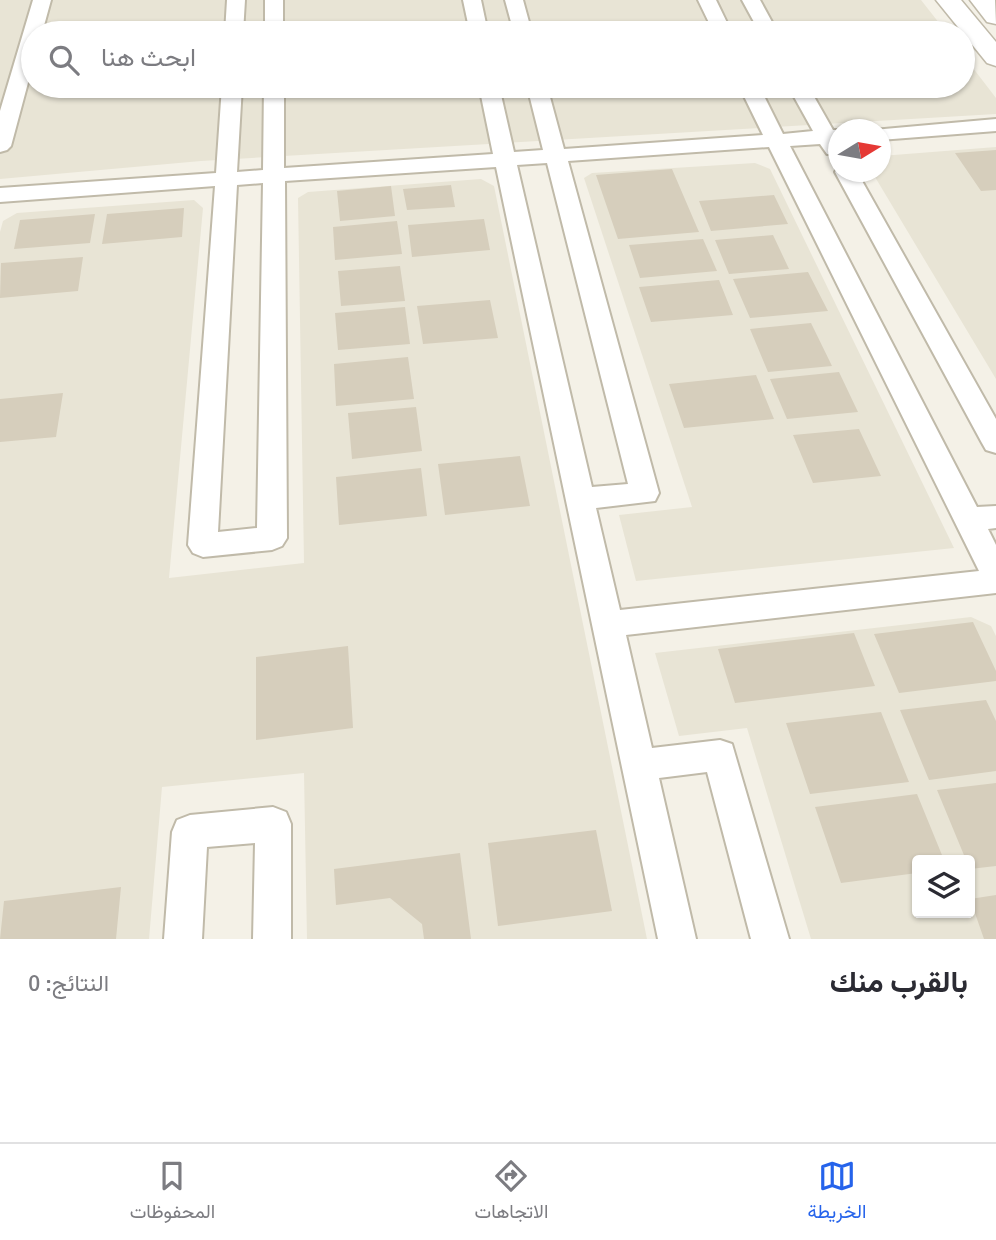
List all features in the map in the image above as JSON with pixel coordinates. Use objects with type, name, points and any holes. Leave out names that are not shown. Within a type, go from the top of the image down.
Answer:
[{"type":"street","points":[[36,21],[42,0]]},
{"type":"street","points":[[235,21],[236,0]]},
{"type":"street","points":[[274,0],[274,21]]},
{"type":"street","points":[[472,0],[476,21]]},
{"type":"street","points":[[514,0],[520,21]]},
{"type":"street","points":[[707,0],[717,21]]},
{"type":"street","points":[[751,0],[762,21]]},
{"type":"street","points":[[948,0],[965,21]]},
{"type":"street","points":[[982,0],[996,17]]},
{"type":"street","points":[[975,33],[996,58]]},
{"type":"street","points":[[0,146],[21,73]]},
{"type":"street","points":[[231,98],[203,545],[272,538],[274,98]]},
{"type":"street","points":[[491,98],[677,939]]},
{"type":"street","points":[[540,98],[645,493],[579,499]]},
{"type":"street","points":[[756,98],[982,518],[996,574]]},
{"type":"street","points":[[806,98],[828,130]]},
{"type":"street","points":[[891,133],[996,125]]},
{"type":"street","points":[[0,195],[828,137]]},
{"type":"street","points":[[852,182],[996,443]]},
{"type":"street","points":[[607,624],[996,581]]},
{"type":"street","points":[[639,765],[720,755],[770,939]]},
{"type":"street","points":[[183,939],[190,832],[273,824],[272,939]]},
{"type":"shaded area","points":[[0,0],[921,0],[938,21],[21,21],[21,98],[975,98],[975,71],[996,98],[996,114],[891,120],[828,119],[828,124],[201,161],[0,179]]},
{"type":"shaded area","points":[[996,147],[996,379],[878,182],[891,182],[891,155]]},
{"type":"shaded area","points":[[755,163],[770,169],[954,548],[636,581],[619,515],[692,507],[584,178],[592,173]]},
{"type":"shaded area","points":[[481,179],[494,186],[647,939],[307,939],[304,773],[162,787],[149,939],[0,939],[0,232],[3,221],[17,213],[194,200],[203,208],[169,578],[304,563],[298,198],[308,192]]},
{"type":"shaded area","points":[[971,617],[991,626],[996,636],[996,939],[811,939],[747,728],[679,736],[655,653]]},
{"type":"building","points":[[996,150],[996,190],[981,191],[955,153]]},
{"type":"building","points":[[672,169],[699,232],[618,239],[596,175]]},
{"type":"building","points":[[451,185],[455,207],[407,210],[403,189]]},
{"type":"building","points":[[391,186],[395,216],[340,221],[337,191]]},
{"type":"building","points":[[774,195],[788,224],[711,231],[699,201]]},
{"type":"building","points":[[184,208],[182,237],[102,244],[107,214]]},
{"type":"building","points":[[95,214],[90,243],[14,249],[20,220]]},
{"type":"building","points":[[484,219],[490,250],[412,257],[408,225]]},
{"type":"building","points":[[397,221],[402,254],[335,260],[333,227]]},
{"type":"building","points":[[773,235],[789,269],[729,274],[715,240]]},
{"type":"building","points":[[703,239],[717,271],[640,278],[629,245]]},
{"type":"building","points":[[83,257],[78,291],[0,298],[1,263]]},
{"type":"building","points":[[400,266],[405,301],[341,306],[338,271]]},
{"type":"building","points":[[808,272],[828,311],[750,318],[733,279]]},
{"type":"building","points":[[719,280],[733,315],[651,322],[639,287]]},
{"type":"building","points":[[490,300],[498,338],[423,344],[417,306]]},
{"type":"building","points":[[405,307],[410,344],[338,350],[335,313]]},
{"type":"building","points":[[811,323],[832,366],[768,372],[750,329]]},
{"type":"building","points":[[408,357],[414,399],[336,406],[334,364]]},
{"type":"building","points":[[839,372],[858,412],[787,419],[770,379]]},
{"type":"building","points":[[756,375],[774,419],[684,428],[669,384]]},
{"type":"building","points":[[63,393],[56,437],[0,442],[0,399]]},
{"type":"building","points":[[416,407],[422,451],[352,459],[348,413]]},
{"type":"building","points":[[859,429],[881,476],[813,483],[793,435]]},
{"type":"building","points":[[520,456],[530,506],[445,515],[438,464]]},
{"type":"building","points":[[421,468],[427,516],[339,525],[336,477]]},
{"type":"building","points":[[973,622],[996,671],[996,681],[899,693],[874,634]]},
{"type":"building","points":[[854,633],[875,686],[735,703],[718,649]]},
{"type":"building","points":[[348,646],[353,728],[256,740],[256,657]]},
{"type":"building","points":[[986,700],[996,721],[996,771],[929,780],[900,710]]},
{"type":"building","points":[[881,712],[909,782],[810,794],[786,723]]},
{"type":"building","points":[[996,783],[996,866],[975,868],[975,855],[964,855],[937,790]]},
{"type":"building","points":[[917,794],[942,855],[912,855],[912,874],[841,883],[815,807]]},
{"type":"building","points":[[596,830],[612,911],[498,926],[488,843]]},
{"type":"building","points":[[460,853],[471,939],[424,939],[422,924],[390,898],[336,905],[334,869]]},
{"type":"building","points":[[121,887],[116,939],[0,939],[4,901]]},
{"type":"building","points":[[996,895],[996,939],[984,939],[975,913],[975,898]]}]
